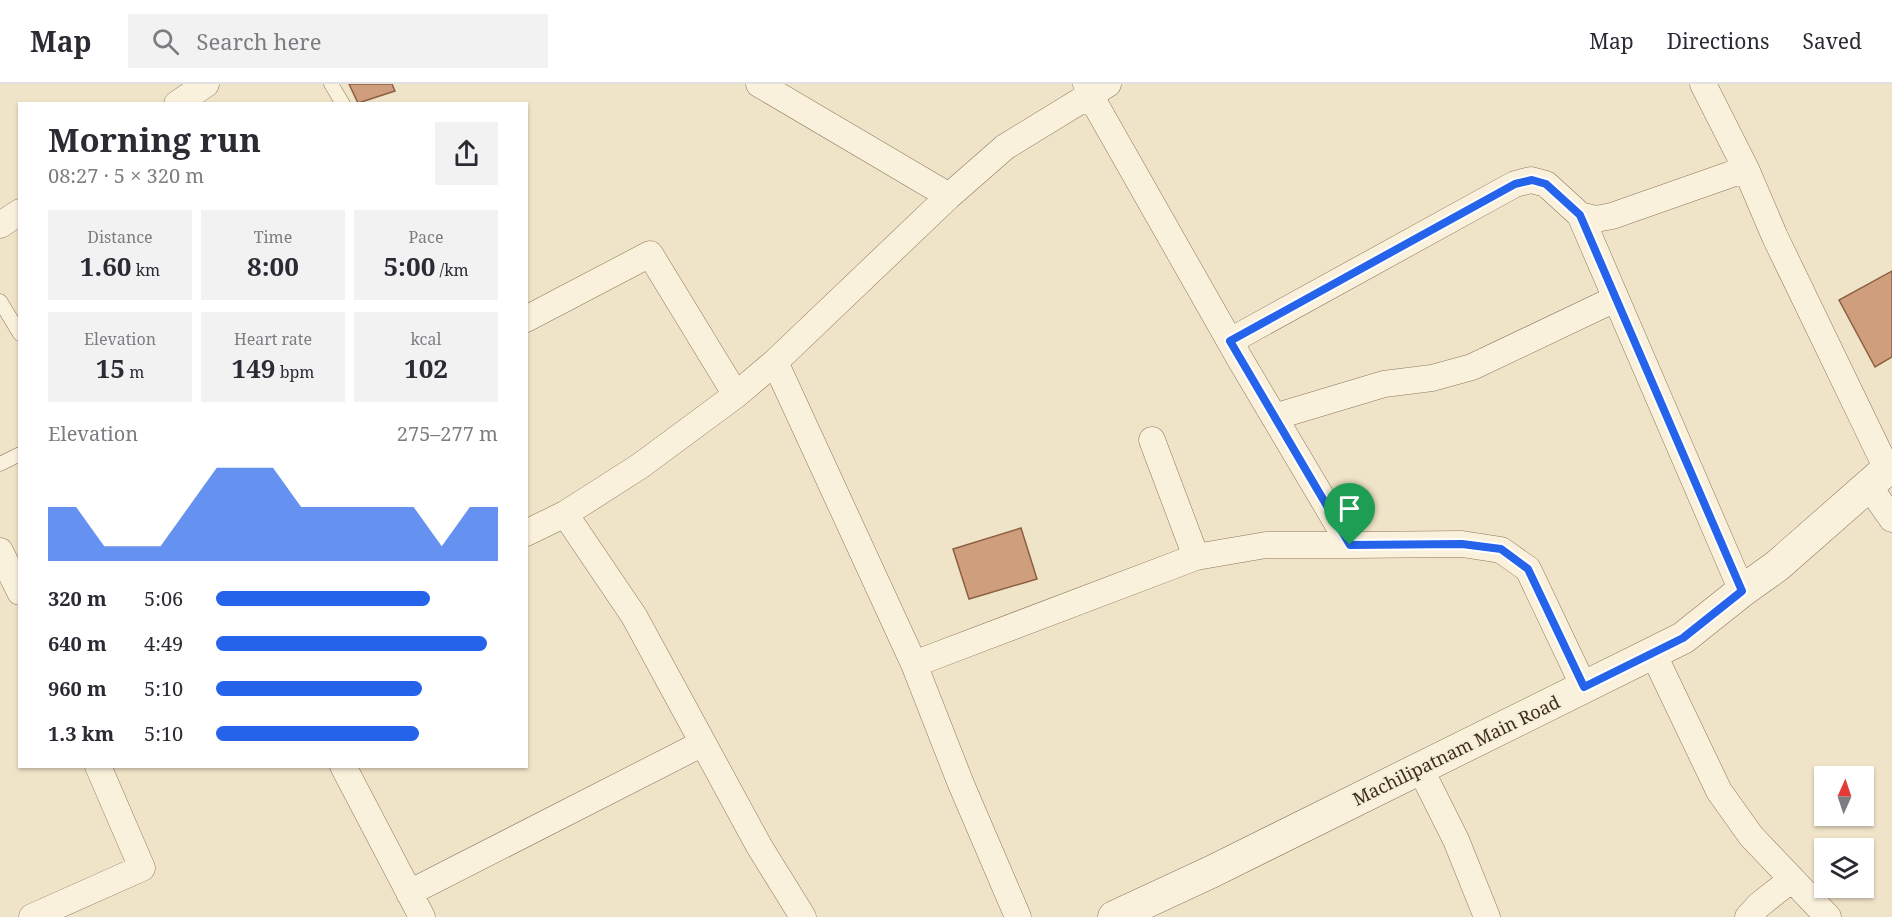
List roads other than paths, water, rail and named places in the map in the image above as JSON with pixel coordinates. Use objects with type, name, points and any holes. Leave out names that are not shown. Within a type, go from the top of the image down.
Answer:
[{"type":"street","points":[[180,102],[206,84]]},
{"type":"street","points":[[759,84],[948,196]]},
{"type":"street","points":[[1703,84],[1746,169],[1882,473],[1892,519]]},
{"type":"street","points":[[528,531],[565,514],[640,466],[736,395],[775,362],[948,196],[1005,147],[1094,88],[1230,341],[1350,545]]},
{"type":"street","points":[[1580,215],[1596,219],[1612,216],[1746,169]]},
{"type":"street","points":[[1230,341],[1515,184],[1532,180],[1546,184],[1580,215],[1742,591]]},
{"type":"street","points":[[0,225],[18,213]]},
{"type":"street","points":[[528,318],[650,254],[736,395]]},
{"type":"street","points":[[1274,417],[1375,386],[1432,378],[1472,368],[1615,298]]},
{"type":"street","points":[[775,362],[914,664],[961,784],[1018,917]]},
{"type":"street","points":[[1152,440],[1196,557]]},
{"type":"street","name":"Machilipatnam Main Road","points":[[1131,913],[1683,638],[1777,566],[1882,473]]},
{"type":"street","points":[[565,514],[634,616],[759,846],[803,917]]},
{"type":"street","points":[[914,664],[1196,557],[1266,545],[1462,544],[1501,549],[1528,569],[1584,687]]},
{"type":"street","points":[[0,550],[18,588]]},
{"type":"street","points":[[1653,653],[1719,791],[1751,836],[1828,917]]},
{"type":"street","points":[[410,893],[703,743]]},
{"type":"street","points":[[32,917],[142,868],[99,768]]},
{"type":"street","points":[[344,768],[422,917]]},
{"type":"street","points":[[1420,768],[1456,840],[1487,917]]},
{"type":"street","points":[[1748,917],[1759,905],[1792,879]]},
{"type":"lane","points":[[331,84],[342,102]]},
{"type":"lane","points":[[0,301],[18,331]]},
{"type":"lane","points":[[0,464],[18,455]]}]
